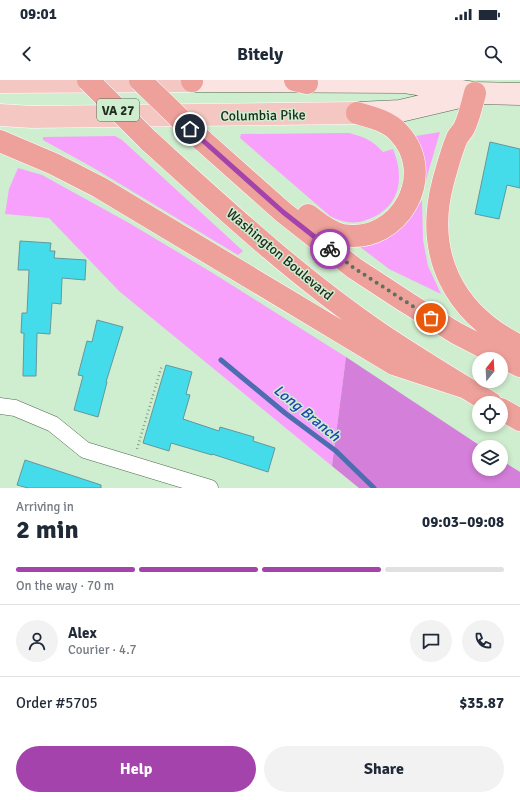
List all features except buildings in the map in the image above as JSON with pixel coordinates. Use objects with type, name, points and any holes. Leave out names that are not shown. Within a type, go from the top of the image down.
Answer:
[{"type":"highway","name":"Washington Boulevard","points":[[88,80],[148,140],[240,223],[327,294],[378,332],[480,396]]},
{"type":"highway","name":"VA 27","points":[[140,80],[202,140],[283,212],[354,268],[456,333],[519,360]]},
{"type":"highway","points":[[475,87],[464,129],[457,137],[443,182],[437,212],[438,241],[441,256],[450,281],[467,306],[488,326],[519,360]]},
{"type":"highway","points":[[202,140],[327,228],[342,235],[361,235],[370,233],[389,223],[407,204],[414,183],[415,170],[412,153],[398,131],[374,118],[357,113]]},
{"type":"highway","points":[[0,141],[54,164],[117,197],[394,364],[464,387]]},
{"type":"highway","points":[[508,413],[520,420]]},
{"type":"main road","name":"Columbia Pike","points":[[0,82],[404,82],[475,87],[520,94]]},
{"type":"main road","name":"Columbia Pike","points":[[0,115],[32,117],[357,113],[400,111],[475,87]]},
{"type":"street","points":[[0,406],[16,408],[53,424],[85,450],[210,488]]},
{"type":"path","points":[[136,451],[162,364]]},
{"type":"shaded area","points":[[440,132],[425,183],[424,159],[416,136]]},
{"type":"shaded area","points":[[349,133],[368,140],[383,152],[393,149],[399,170],[397,190],[388,207],[369,219],[354,223],[344,222],[330,216],[240,138],[241,134]]},
{"type":"shaded area","points":[[115,136],[122,140],[243,251],[238,255],[92,167],[43,140],[43,137]]},
{"type":"shaded area","points":[[18,168],[42,175],[129,223],[211,272],[346,357],[332,466],[119,291],[49,218],[5,214],[9,189]]},
{"type":"shaded area","points":[[422,200],[423,240],[428,266],[441,294],[389,269],[355,243],[393,231],[405,223]]},
{"type":"shaded area","points":[[346,357],[472,440],[472,476],[508,476],[508,464],[520,472],[520,488],[359,488],[332,466]]},
{"type":"waterway","name":"Long Branch","points":[[221,360],[285,413],[336,451],[374,488]]},
{"type":"way so far","points":[[330,249],[354,268],[431,318]]},
{"type":"route","points":[[190,129],[283,212],[330,249]]}]
